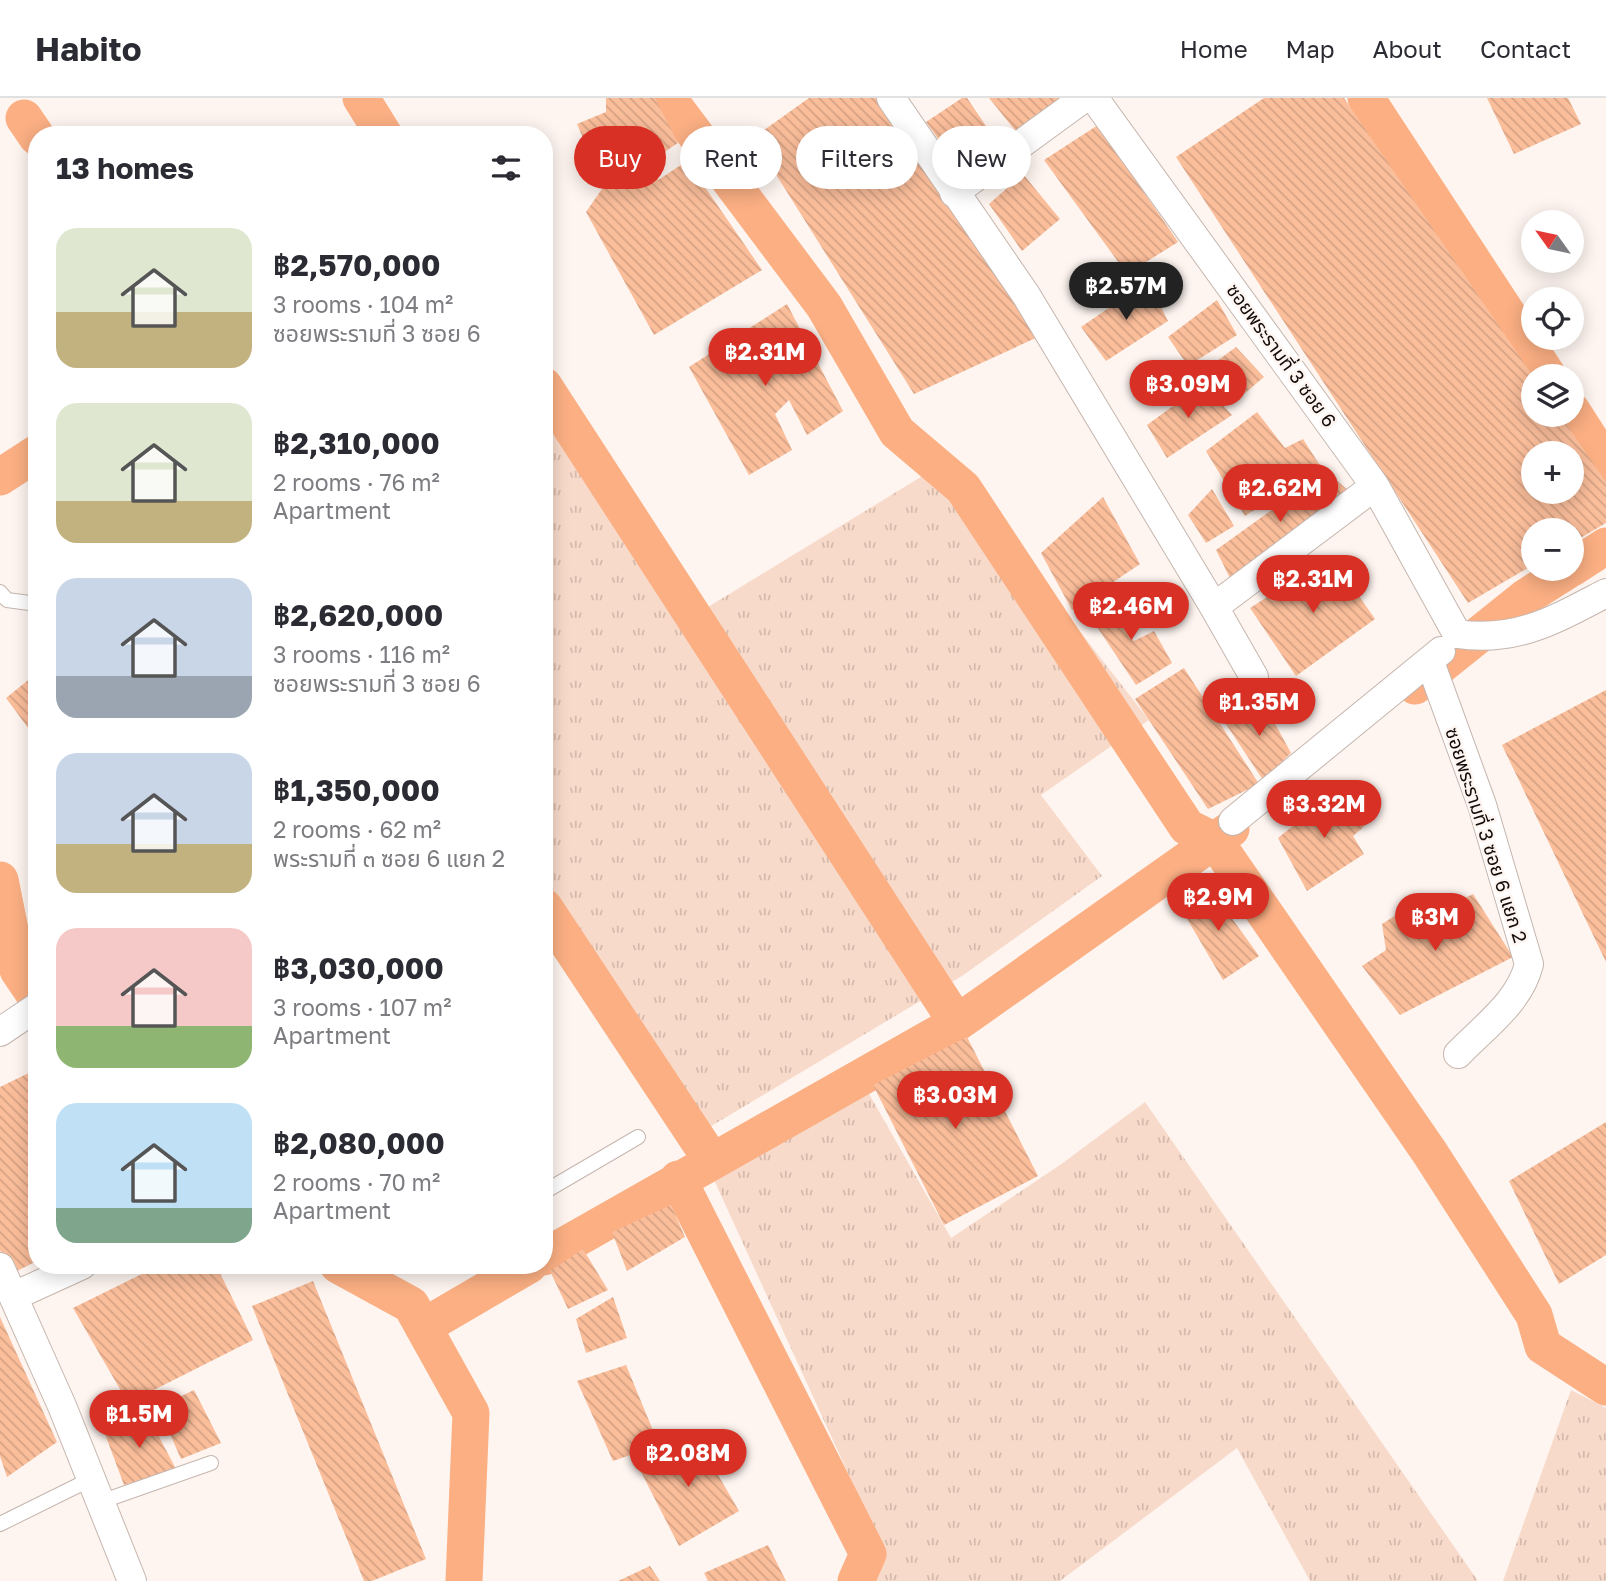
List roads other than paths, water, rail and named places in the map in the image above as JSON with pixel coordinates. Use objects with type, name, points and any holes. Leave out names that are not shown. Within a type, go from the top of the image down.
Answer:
[{"type":"street","points":[[891,98],[1026,295],[1254,677]]},
{"type":"street","points":[[954,193],[1084,98]]},
{"type":"street","name":"ซอยพระรามที่ 3 ซอย 6","points":[[1094,98],[1376,486],[1461,635]]},
{"type":"street","points":[[1214,607],[1376,486]]},
{"type":"street","points":[[1233,821],[1431,668],[1461,635],[1500,635],[1538,628],[1606,593]]},
{"type":"street","name":"ซอยพระรามที่ 3 ซอย 6 แยก 2","points":[[1431,668],[1482,804],[1529,964],[1525,981],[1515,998],[1458,1054]]},
{"type":"street","points":[[0,1032],[28,1012]]},
{"type":"street","points":[[0,1267],[7,1300],[95,1490],[132,1581]]},
{"type":"street","points":[[7,1300],[63,1274]]},
{"type":"lane","points":[[0,592],[7,600],[28,603]]},
{"type":"lane","points":[[553,1187],[638,1137]]},
{"type":"lane","points":[[0,1524],[95,1490],[211,1463]]},
{"type":"waterway","points":[[361,98],[378,126]]},
{"type":"waterway","points":[[668,98],[824,306],[897,432],[963,488],[1187,827],[1215,841],[1430,1153],[1534,1315],[1543,1346],[1606,1387]]},
{"type":"waterway","points":[[1366,98],[1540,364]]},
{"type":"waterway","points":[[24,118],[29,126]]},
{"type":"waterway","points":[[553,400],[957,1023]]},
{"type":"waterway","points":[[1582,427],[1606,464]]},
{"type":"waterway","points":[[0,477],[28,459]]},
{"type":"waterway","points":[[1584,560],[1606,546]]},
{"type":"waterway","points":[[1415,686],[1526,597],[1551,581]]},
{"type":"waterway","points":[[553,1252],[957,1023],[1231,829]]},
{"type":"waterway","points":[[0,880],[18,970],[28,985]]},
{"type":"waterway","points":[[553,921],[712,1161]]},
{"type":"waterway","points":[[678,1179],[868,1554],[856,1581]]},
{"type":"waterway","points":[[354,1274],[411,1305],[471,1413],[464,1581]]},
{"type":"waterway","points":[[423,1327],[514,1274]]}]
